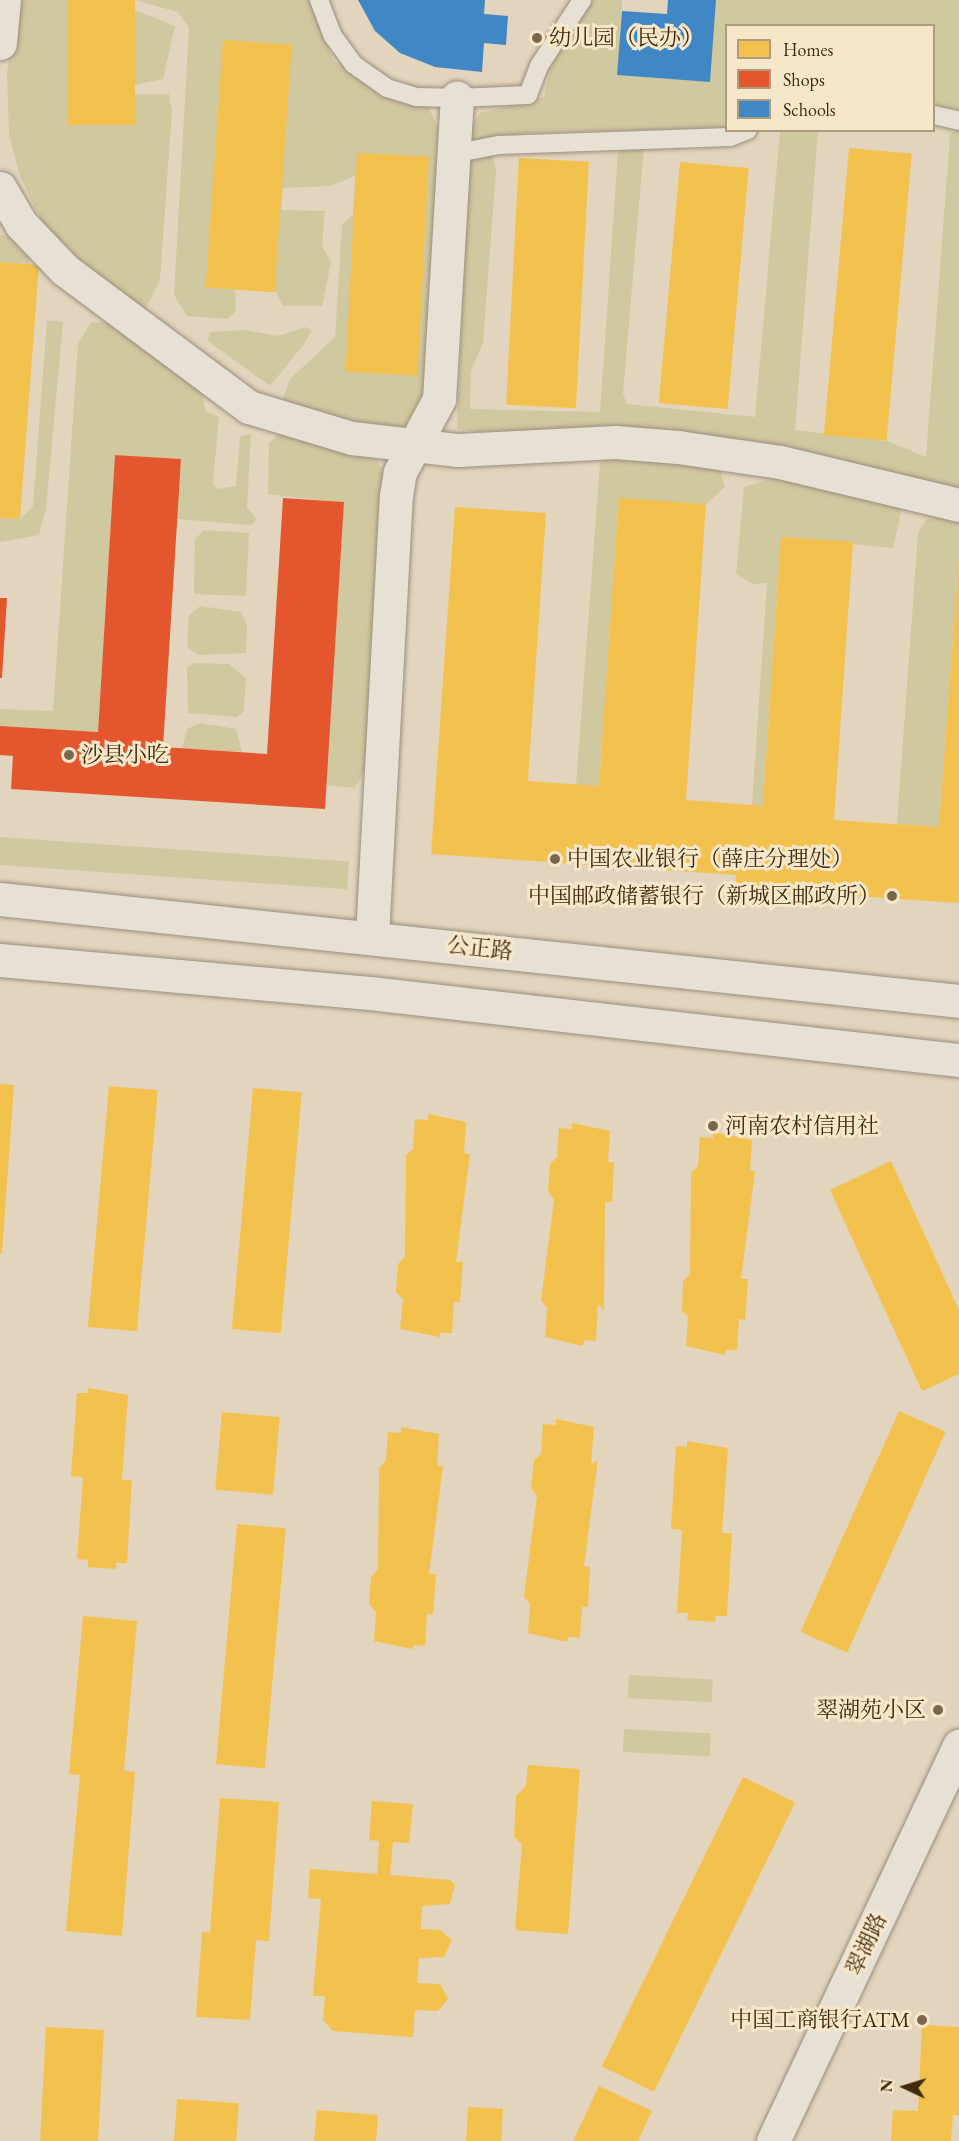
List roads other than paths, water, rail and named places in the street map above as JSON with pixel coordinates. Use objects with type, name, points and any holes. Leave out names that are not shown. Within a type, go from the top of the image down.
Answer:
[{"type":"street","points":[[0,43],[3,0]]},
{"type":"street","points":[[372,936],[396,496],[400,472],[416,446],[439,399],[457,98]]},
{"type":"street","points":[[4,203],[64,270],[249,407],[352,438],[416,446],[678,447],[780,462],[959,505]]},
{"type":"street","name":"公正路","points":[[0,899],[372,936],[959,1001]]},
{"type":"street","points":[[0,960],[370,993],[959,1060]]},
{"type":"street","name":"翠湖路","points":[[773,2141],[959,1746]]},
{"type":"lane","points":[[319,0],[333,36],[353,64],[387,88],[417,97],[457,98],[528,94],[539,66],[582,0]]},
{"type":"lane","points":[[935,116],[959,122]]},
{"type":"lane","points":[[453,154],[499,145],[730,137],[743,132]]},
{"type":"place","name":"幼儿园（民办）","points":[[537,38]]},
{"type":"place","name":"沙县小吃","points":[[69,755]]},
{"type":"place","name":"中国农业银行（薛庄分理处）","points":[[555,859]]},
{"type":"place","name":"中国邮政储蓄银行（新城区邮政所）","points":[[892,896]]},
{"type":"place","name":"河南农村信用社","points":[[713,1126]]},
{"type":"place","name":"翠湖苑小区","points":[[938,1710]]},
{"type":"place","name":"中国工商银行ATM","points":[[922,2020]]}]
